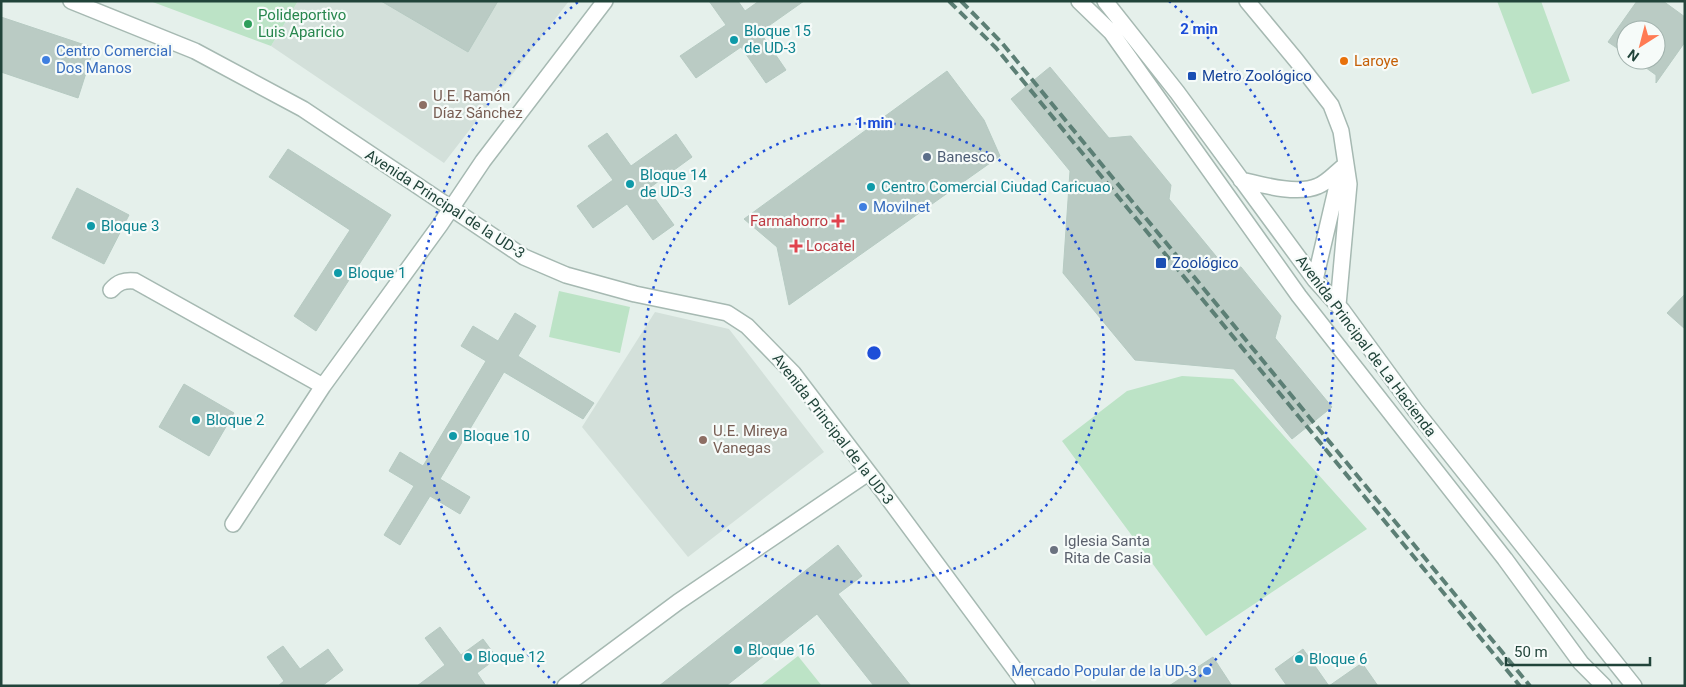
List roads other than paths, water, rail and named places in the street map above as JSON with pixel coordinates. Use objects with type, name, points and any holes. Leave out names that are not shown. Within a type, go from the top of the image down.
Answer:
[{"type":"street","name":"Avenida Principal de la UD-3","points":[[71,1],[195,51],[303,109],[450,210],[524,257],[566,275],[635,294],[727,313],[740,322],[793,373],[1027,686]]},
{"type":"street","points":[[233,524],[323,386],[483,162],[605,1]]},
{"type":"street","name":"Avenida Principal de La Hacienda","points":[[1079,1],[1110,32],[1320,324],[1505,559],[1581,662],[1604,686]]},
{"type":"street","name":"Avenida Principal de La Hacienda","points":[[1105,1],[1177,92],[1315,280],[1338,305],[1454,461],[1634,686]]},
{"type":"street","points":[[1247,1],[1331,105],[1341,131],[1349,184],[1338,305],[1320,324]]},
{"type":"street","points":[[1299,296],[1315,280],[1336,190],[1346,164]]},
{"type":"street","points":[[1241,180],[1265,186],[1306,190],[1319,186],[1346,164]]},
{"type":"street","points":[[111,290],[117,283],[126,280],[135,281],[323,386]]},
{"type":"street","points":[[565,686],[678,602],[868,473]]},
{"type":"railway","points":[[949,1],[996,48],[1520,686]]},
{"type":"railway","points":[[961,1],[1002,43],[1530,686]]},
{"type":"place","name":"Polideportivo Luis Aparicio","points":[[248,24]]},
{"type":"place","name":"Bloque 15 de UD-3","points":[[734,40]]},
{"type":"place","name":"Centro Comercial Dos Manos","points":[[46,60]]},
{"type":"place","name":"Laroye","points":[[1344,61]]},
{"type":"place","name":"Metro Zoológico","points":[[1192,76]]},
{"type":"place","name":"U.E. Ramón Díaz Sánchez","points":[[423,105]]},
{"type":"place","name":"Banesco","points":[[927,157]]},
{"type":"place","name":"Bloque 14 de UD-3","points":[[630,184]]},
{"type":"place","name":"Centro Comercial Ciudad Caricuao","points":[[871,187]]},
{"type":"place","name":"Movilnet","points":[[863,207]]},
{"type":"place","name":"Farmahorro","points":[[838,221]]},
{"type":"place","name":"Bloque 3","points":[[91,226]]},
{"type":"place","name":"Locatel","points":[[796,246]]},
{"type":"place","name":"Zoológico","points":[[1161,263]]},
{"type":"place","name":"Bloque 1","points":[[338,273]]},
{"type":"place","name":"Bloque 2","points":[[196,420]]},
{"type":"place","name":"Bloque 10","points":[[453,436]]},
{"type":"place","name":"U.E. Mireya Vanegas","points":[[703,440]]},
{"type":"place","name":"Iglesia Santa Rita de Casia","points":[[1054,550]]},
{"type":"place","name":"Bloque 16","points":[[738,650]]},
{"type":"place","name":"Bloque 12","points":[[468,657]]},
{"type":"place","name":"Bloque 6","points":[[1299,659]]},
{"type":"place","name":"Mercado Popular de la UD-3","points":[[1207,671]]}]
